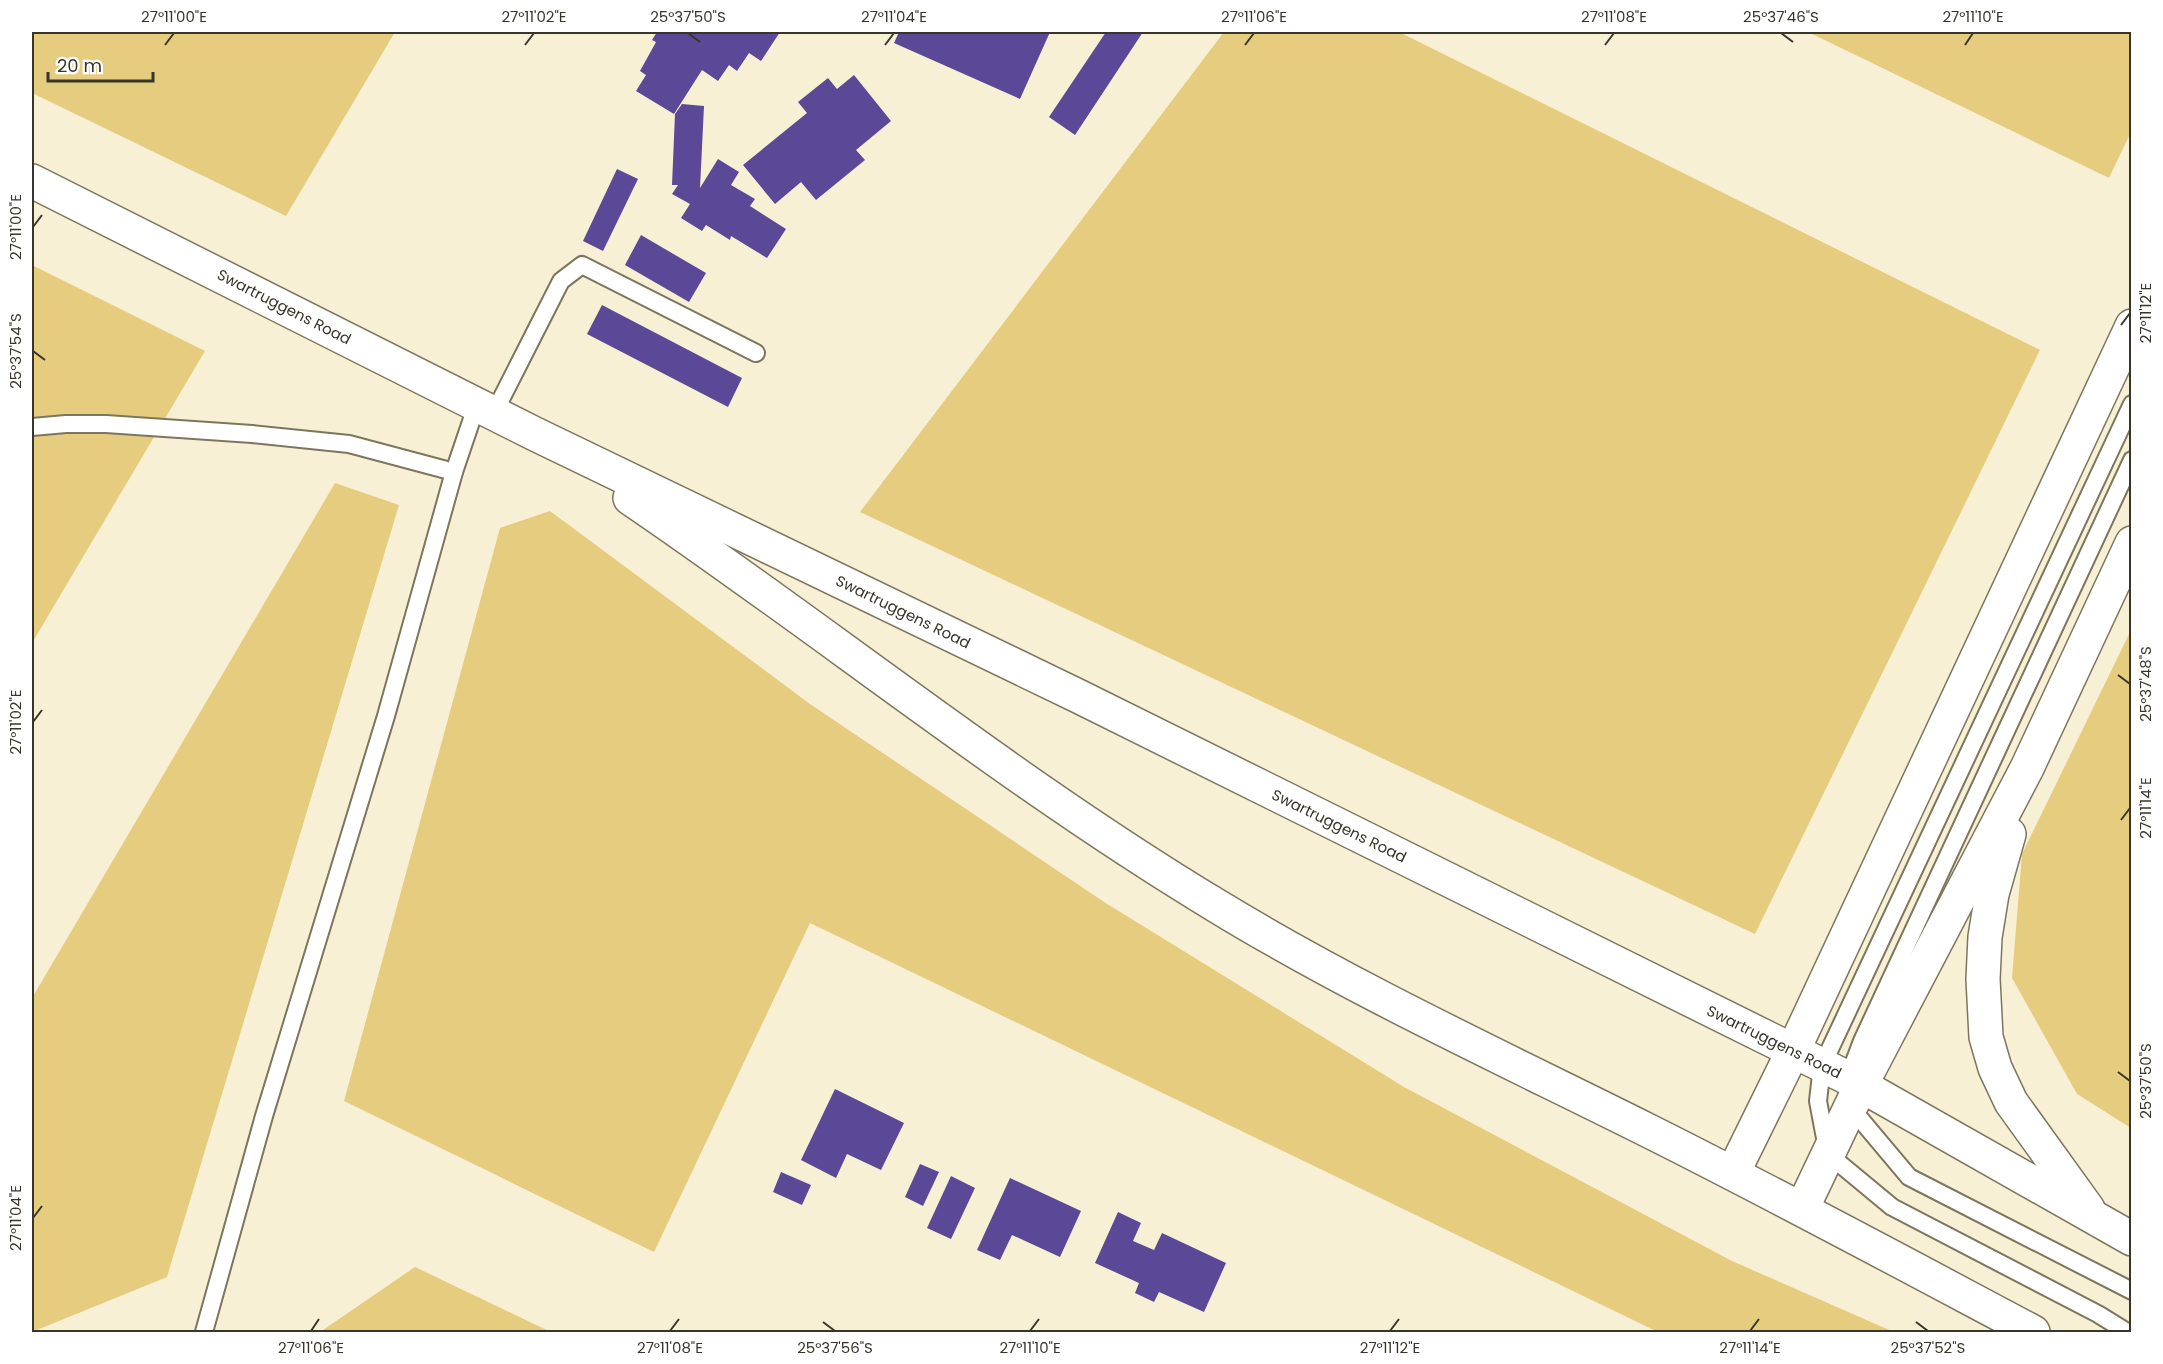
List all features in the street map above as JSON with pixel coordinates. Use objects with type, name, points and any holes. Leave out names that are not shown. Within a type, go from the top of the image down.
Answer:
[{"type":"main road","name":"Swartruggens Road","points":[[32,181],[535,434],[1078,696],[1793,1051],[1845,1084],[2132,1239]]},
{"type":"main road","points":[[1733,1173],[1793,1051],[2132,326]]},
{"type":"main road","name":"Swartruggens Road","points":[[535,434],[726,563],[882,678],[1101,833],[1215,905],[1292,950],[1398,1006],[1733,1173],[2033,1332]]},
{"type":"main road","points":[[1802,1209],[1828,1154],[1845,1084],[2027,768],[2132,543]]},
{"type":"main road","points":[[2027,768],[1990,905],[1983,979],[1986,1037],[1995,1068],[2011,1102],[2094,1218]]},
{"type":"lane","points":[[204,1332],[264,1116],[386,716],[454,472],[485,409],[561,281],[582,265],[756,353]]},
{"type":"lane","points":[[2127,1332],[2098,1314],[1892,1207],[1828,1154],[1818,1101],[1845,1084],[2132,404]]},
{"type":"lane","points":[[32,427],[106,424],[252,434],[349,444],[454,472]]},
{"type":"lane","points":[[1845,1084],[1862,1041],[2132,460]]},
{"type":"lane","points":[[1845,1084],[1909,1177],[2132,1291]]},
{"type":"shaded area","points":[[32,32],[395,32],[286,216],[32,93]]},
{"type":"shaded area","points":[[1224,32],[1399,32],[2040,350],[1755,934],[860,512]]},
{"type":"shaded area","points":[[1808,32],[2131,32],[2131,132],[2109,178]]},
{"type":"shaded area","points":[[32,265],[205,351],[32,643]]},
{"type":"shaded area","points":[[335,483],[399,505],[167,1277],[32,1332],[32,998]]},
{"type":"shaded area","points":[[550,511],[810,704],[1104,902],[1404,1087],[1732,1261],[1894,1332],[1658,1332],[810,923],[654,1252],[344,1101],[500,528]]},
{"type":"shaded area","points":[[2131,630],[2131,1128],[2077,1094],[2012,978],[2022,854]]},
{"type":"shaded area","points":[[415,1267],[551,1332],[320,1332]]},
{"type":"building","points":[[657,32],[780,32],[761,61],[749,53],[737,71],[729,65],[718,81],[702,70],[674,114],[636,91],[646,75],[640,71],[656,42],[652,40]]},
{"type":"building","points":[[899,32],[1050,32],[1020,99],[894,43]]},
{"type":"building","points":[[1106,32],[1143,32],[1075,135],[1049,117]]},
{"type":"building","points":[[854,75],[891,121],[856,150],[865,160],[816,200],[801,182],[775,204],[743,165],[807,113],[798,102],[828,78],[837,89]]},
{"type":"building","points":[[682,104],[704,106],[700,188],[718,159],[739,172],[731,185],[755,199],[750,206],[786,229],[767,258],[731,236],[730,240],[706,225],[702,231],[681,218],[690,204],[672,194],[678,185],[672,185],[675,114]]},
{"type":"building","points":[[617,169],[638,179],[603,251],[583,241]]},
{"type":"building","points":[[641,235],[706,273],[689,302],[625,265]]},
{"type":"building","points":[[602,305],[742,378],[728,407],[587,334]]},
{"type":"building","points":[[835,1089],[904,1123],[881,1170],[847,1154],[836,1178],[801,1160]]},
{"type":"building","points":[[920,1164],[939,1172],[923,1206],[905,1197]]},
{"type":"building","points":[[781,1172],[811,1185],[802,1205],[773,1192]]},
{"type":"building","points":[[951,1176],[975,1188],[951,1239],[927,1228]]},
{"type":"building","points":[[1010,1178],[1081,1211],[1060,1257],[1012,1235],[1000,1260],[977,1250]]},
{"type":"building","points":[[1118,1212],[1141,1223],[1133,1241],[1154,1250],[1162,1233],[1226,1263],[1204,1312],[1159,1292],[1154,1302],[1135,1293],[1139,1283],[1095,1263]]}]
